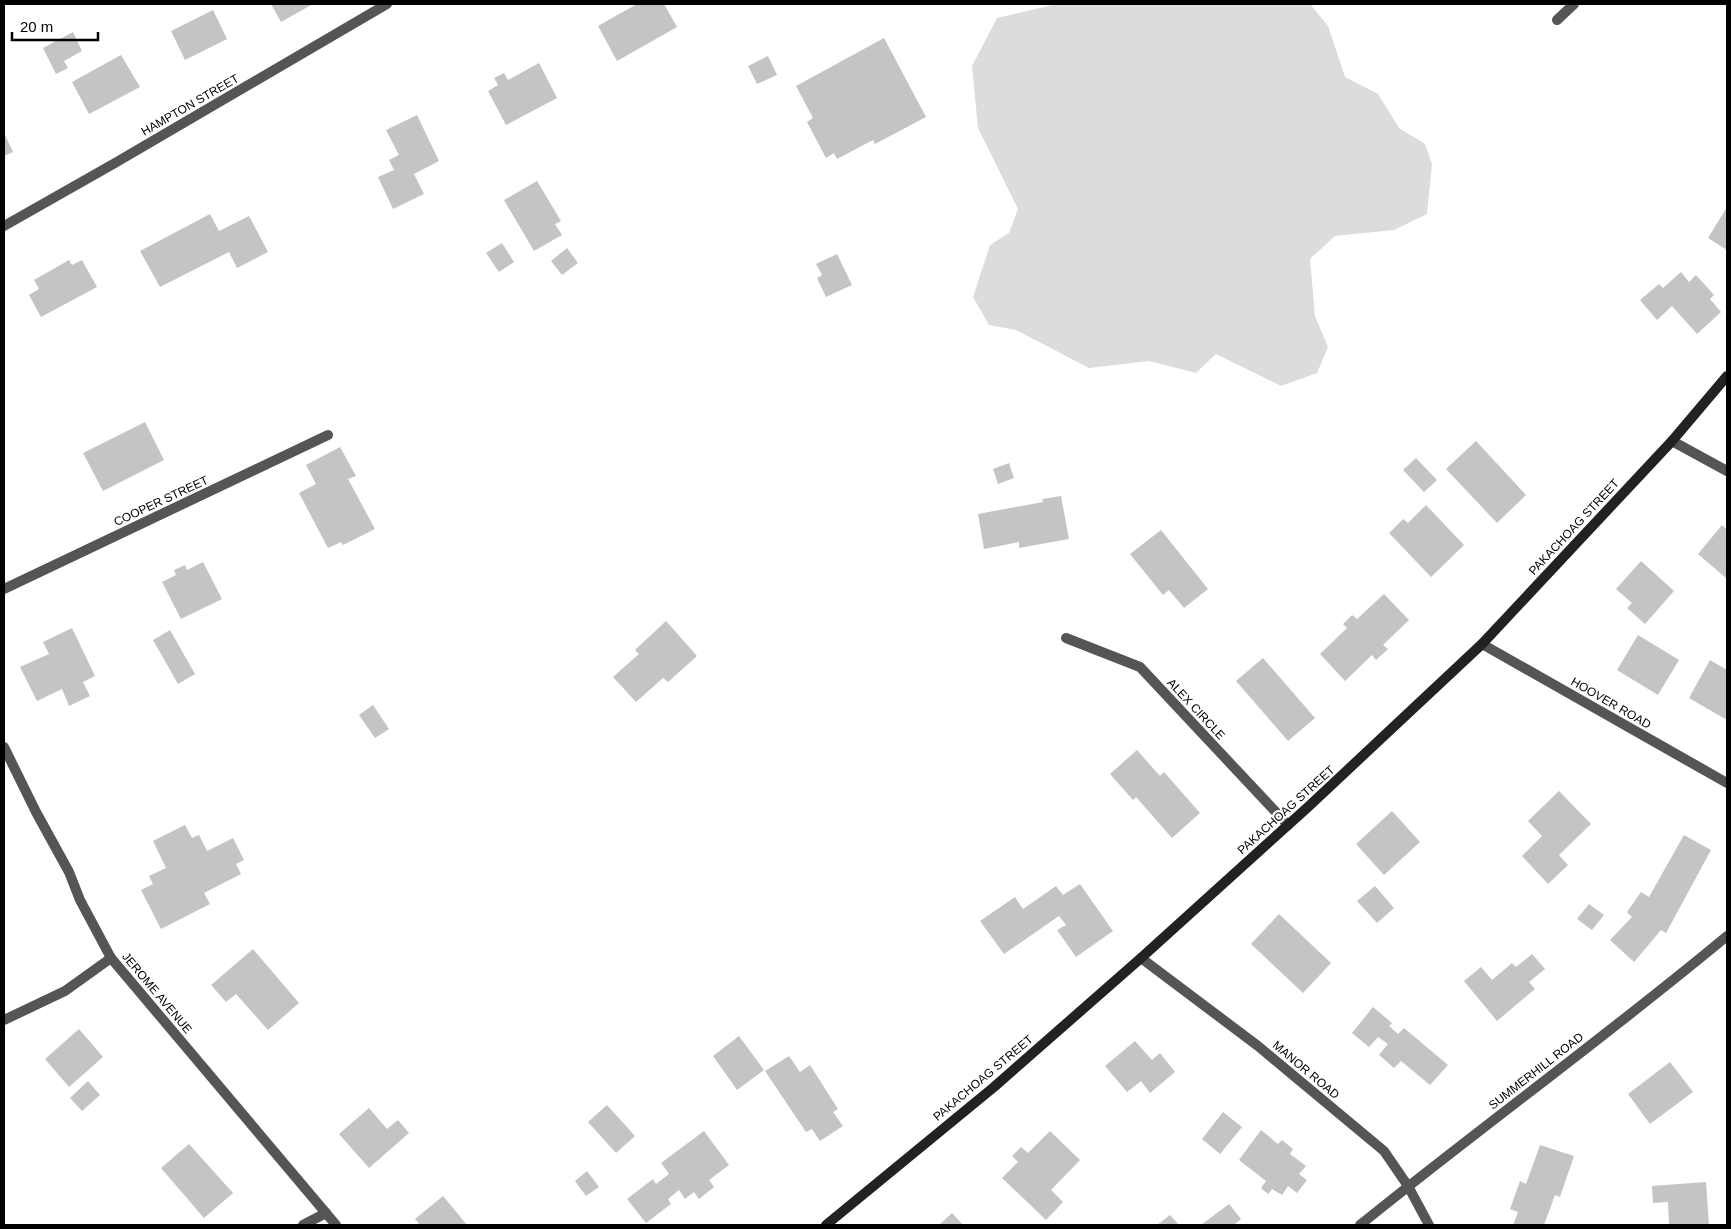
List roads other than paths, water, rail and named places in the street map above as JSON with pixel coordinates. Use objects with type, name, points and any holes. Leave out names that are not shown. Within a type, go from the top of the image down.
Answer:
[{"type":"street","name":"HAMPTON STREET","points":[[4,226],[387,4]]},
{"type":"street","points":[[1557,20],[1574,4]]},
{"type":"street","name":"PAKACHOAG STREET","points":[[826,1225],[994,1087],[1141,958],[1288,825],[1482,644],[1672,441],[1727,376]]},
{"type":"street","name":"COOPER STREET","points":[[4,589],[328,435]]},
{"type":"street","points":[[1672,441],[1727,471]]},
{"type":"street","name":"ALEX CIRCLE","points":[[1066,638],[1140,667],[1288,825]]},
{"type":"street","name":"HOOVER ROAD","points":[[1482,644],[1727,783]]},
{"type":"street","name":"JEROME AVENUE","points":[[4,747],[111,958],[336,1225]]},
{"type":"street","name":"SUMMERHILL ROAD","points":[[1360,1225],[1656,995],[1727,936]]},
{"type":"street","points":[[4,1020],[65,991],[111,958]]},
{"type":"street","name":"MANOR ROAD","points":[[1141,958],[1258,1046],[1384,1151],[1408,1186],[1429,1225]]},
{"type":"street","points":[[303,1225],[326,1213]]}]
